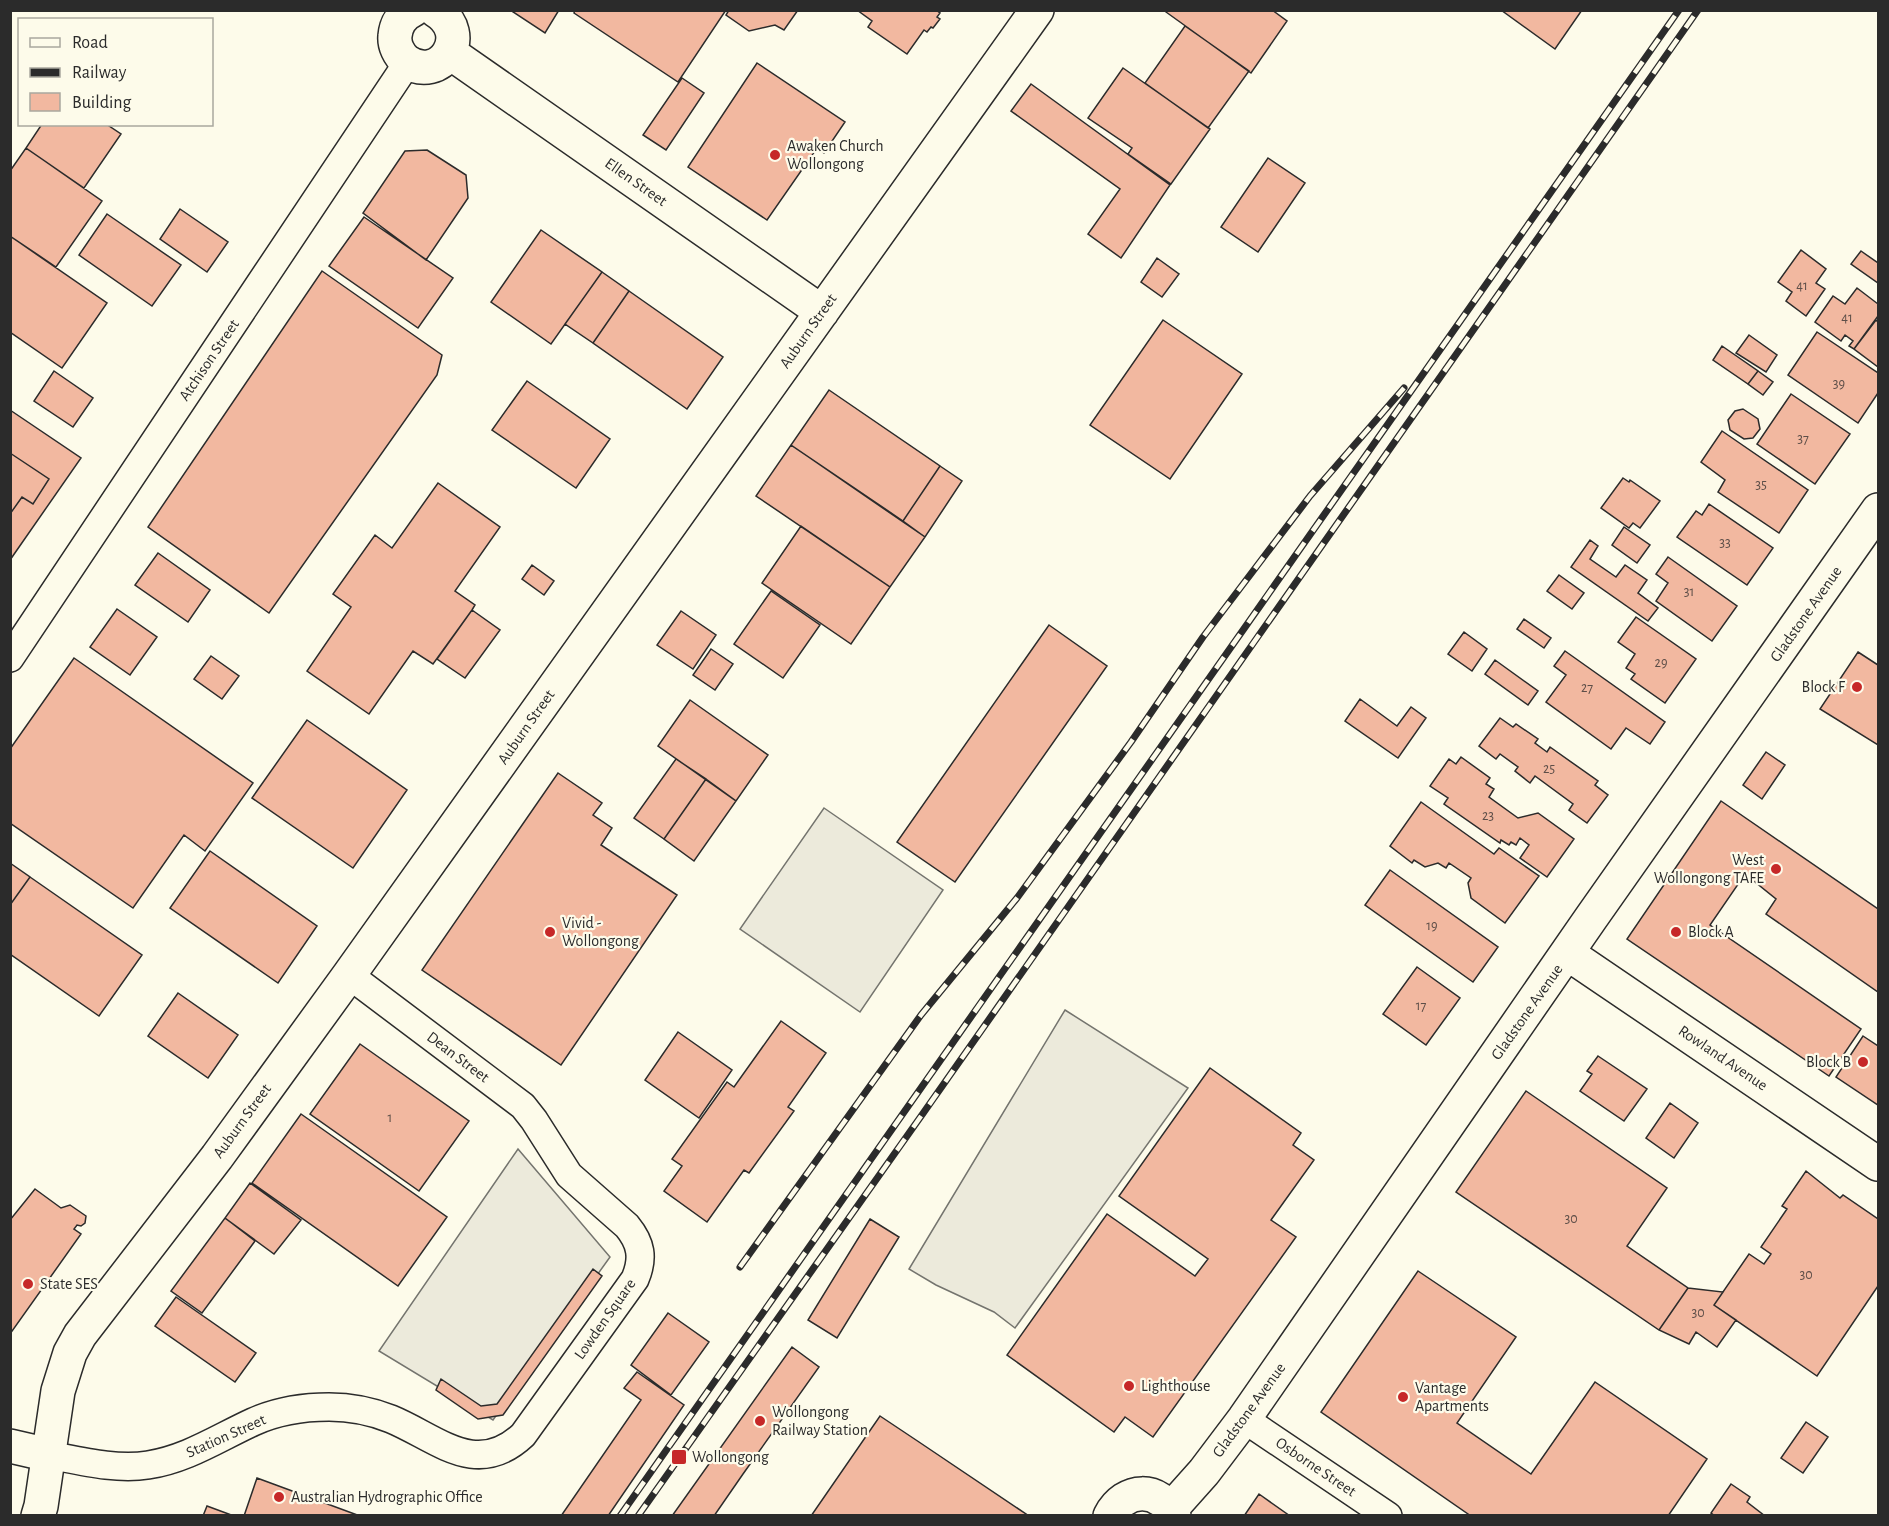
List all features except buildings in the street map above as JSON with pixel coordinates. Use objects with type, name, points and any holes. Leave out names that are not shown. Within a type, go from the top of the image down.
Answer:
[{"type":"street","name":"Auburn Street","points":[[49,1455],[58,1391],[70,1353],[80,1335],[217,1157],[350,975],[1037,10]]},
{"type":"street","points":[[421,12],[449,22],[453,31],[453,41],[449,52],[438,64],[430,67],[420,67],[402,58],[394,40],[395,30],[421,12]]},
{"type":"street","name":"Ellen Street","points":[[449,52],[822,312]]},
{"type":"street","name":"Atchison Street","points":[[10,658],[408,62]]},
{"type":"street","name":"Gladstone Avenue","points":[[1172,1512],[1244,1419],[1878,510]]},
{"type":"street","name":"Rowland Avenue","points":[[1568,952],[1878,1164]]},
{"type":"street","name":"Dean Street","points":[[350,975],[523,1106],[553,1152]]},
{"type":"street","name":"Lowden Square","points":[[458,1451],[472,1454],[500,1452],[523,1435],[630,1287],[639,1269],[641,1253],[635,1235],[580,1187],[553,1152]]},
{"type":"street","name":"Station Street","points":[[49,1455],[94,1464],[145,1466],[185,1455],[272,1415],[310,1407],[352,1408],[371,1412],[392,1419],[441,1445],[458,1451]]},
{"type":"street","name":"Osborne Street","points":[[1244,1419],[1388,1515]]},
{"type":"street","points":[[10,1446],[49,1455],[38,1515]]},
{"type":"street","points":[[1110,1515],[1122,1499],[1143,1494],[1164,1501],[1172,1512]]},
{"type":"shaded area","points":[[824,808],[943,890],[860,1012],[740,929]]},
{"type":"shaded area","points":[[1065,1010],[1188,1088],[1015,1328],[994,1312],[936,1285],[909,1269]]},
{"type":"shaded area","points":[[518,1149],[610,1257],[493,1420],[379,1351]]},
{"type":"railway","points":[[620,1516],[1679,10]]},
{"type":"railway","points":[[638,1516],[1698,10]]},
{"type":"railway","points":[[740,1267],[921,1015],[1017,898],[1131,742],[1203,637],[1310,496],[1404,388]]},
{"type":"place","name":"Awaken Church Wollongong","points":[[775,155]]},
{"type":"place","name":"Block F","points":[[1857,687]]},
{"type":"place","name":"West Wollongong TAFE","points":[[1776,869]]},
{"type":"place","name":"Vivid - Wollongong","points":[[550,932]]},
{"type":"place","name":"Block A","points":[[1676,932]]},
{"type":"place","name":"Block B","points":[[1863,1062]]},
{"type":"place","name":"State SES","points":[[28,1284]]},
{"type":"place","name":"Lighthouse","points":[[1129,1386]]},
{"type":"place","name":"Vantage Apartments","points":[[1403,1397]]},
{"type":"place","name":"Wollongong Railway Station","points":[[760,1421]]},
{"type":"place","name":"Wollongong","points":[[679,1457]]},
{"type":"place","name":"Australian Hydrographic Office","points":[[279,1497]]}]
